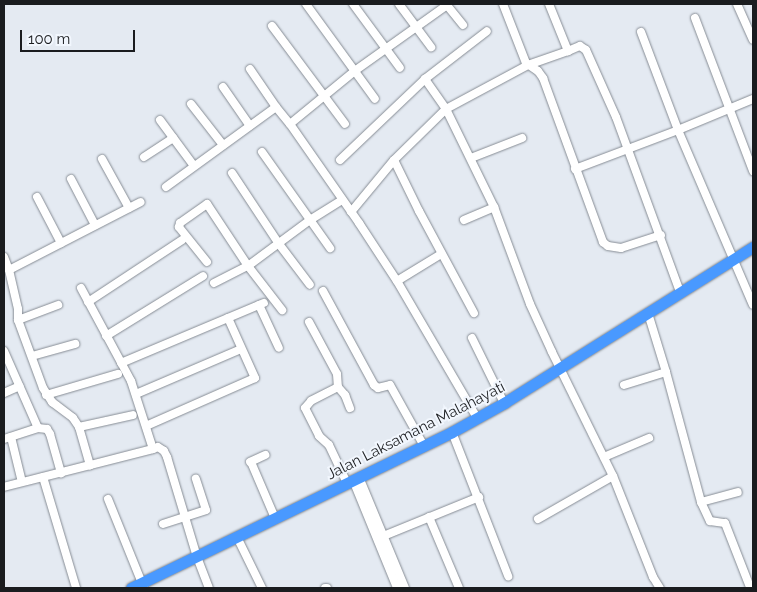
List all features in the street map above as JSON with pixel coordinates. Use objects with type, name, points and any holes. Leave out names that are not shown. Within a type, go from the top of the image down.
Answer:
[{"type":"highway","name":"Jalan Laksamana Malahayati","points":[[139,586],[452,432],[504,403],[753,247]]},
{"type":"street","points":[[306,4],[356,70],[375,99]]},
{"type":"street","points":[[353,4],[400,68]]},
{"type":"street","points":[[399,4],[431,47]]},
{"type":"street","points":[[290,124],[356,70],[447,4],[463,25]]},
{"type":"street","points":[[503,4],[528,65],[538,71],[543,78],[599,236],[608,246],[621,248],[661,235]]},
{"type":"street","points":[[549,4],[568,51]]},
{"type":"street","points":[[738,4],[753,40]]},
{"type":"street","points":[[695,18],[753,171]]},
{"type":"street","points":[[272,26],[325,94],[345,124]]},
{"type":"street","points":[[340,160],[425,79],[487,31]]},
{"type":"street","points":[[641,32],[678,130],[753,305]]},
{"type":"street","points":[[351,212],[394,160],[446,109],[528,65],[580,46],[586,50],[628,148],[680,292]]},
{"type":"street","points":[[250,69],[290,124],[397,281],[476,418]]},
{"type":"street","points":[[425,79],[446,109],[494,207],[530,304],[614,476],[653,577],[660,588]]},
{"type":"street","points":[[223,87],[250,126]]},
{"type":"street","points":[[575,169],[753,99]]},
{"type":"street","points":[[191,104],[223,145]]},
{"type":"street","points":[[166,187],[276,107]]},
{"type":"street","points":[[160,120],[194,166]]},
{"type":"street","points":[[144,157],[173,138]]},
{"type":"street","points":[[471,158],[522,138]]},
{"type":"street","points":[[262,152],[330,248]]},
{"type":"street","points":[[102,159],[129,208]]},
{"type":"street","points":[[394,160],[441,254],[474,312]]},
{"type":"street","points":[[232,173],[279,244],[310,285]]},
{"type":"street","points":[[70,179],[95,225]]},
{"type":"street","points":[[37,197],[60,243]]},
{"type":"street","points":[[214,283],[248,266],[310,220],[342,200]]},
{"type":"street","points":[[9,270],[142,202]]},
{"type":"street","points":[[207,262],[179,227],[180,223],[207,204],[248,266],[282,310]]},
{"type":"street","points":[[464,220],[494,207]]},
{"type":"street","points":[[88,302],[182,240]]},
{"type":"street","points":[[397,281],[441,254]]},
{"type":"street","points":[[4,257],[18,309],[18,320],[46,394],[73,418],[78,427],[90,465]]},
{"type":"street","points":[[106,336],[203,276]]},
{"type":"street","points":[[4,288],[12,284]]},
{"type":"street","points":[[81,288],[136,394],[153,449]]},
{"type":"street","points":[[323,291],[374,385],[378,388],[390,385],[424,446]]},
{"type":"street","points":[[121,363],[262,304],[279,348]]},
{"type":"street","points":[[18,320],[58,305]]},
{"type":"street","points":[[648,313],[702,502],[710,521],[725,523],[750,587]]},
{"type":"street","points":[[146,426],[255,378],[228,318]]},
{"type":"street","points":[[308,322],[337,374],[338,387],[345,395],[350,408]]},
{"type":"street","points":[[472,338],[504,403]]},
{"type":"street","points":[[32,356],[75,344]]},
{"type":"street","points":[[136,394],[241,349]]},
{"type":"street","points":[[4,351],[38,428]]},
{"type":"street","points":[[624,385],[666,372]]},
{"type":"street","points":[[46,394],[118,374]]},
{"type":"street","points":[[4,393],[20,386]]},
{"type":"street","points":[[338,387],[311,401],[305,408],[319,436],[329,445],[353,480],[405,588]]},
{"type":"street","points":[[78,427],[133,415]]},
{"type":"street","points":[[22,482],[7,438],[38,428],[47,430],[50,434],[61,473]]},
{"type":"street","points":[[452,432],[479,497],[508,576]]},
{"type":"street","points":[[604,457],[648,438]]},
{"type":"street","points":[[4,488],[158,447],[164,451],[167,457],[184,518],[209,588]]},
{"type":"street","points":[[265,456],[250,462],[275,518]]},
{"type":"street","points":[[538,519],[614,476]]},
{"type":"street","points":[[43,477],[76,588]]},
{"type":"street","points":[[163,524],[206,510],[196,479]]},
{"type":"street","points":[[702,502],[738,492]]},
{"type":"street","points":[[380,537],[479,497]]},
{"type":"street","points":[[108,499],[139,586]]},
{"type":"street","points":[[429,517],[459,588]]},
{"type":"street","points":[[237,537],[262,588]]},
{"type":"street","points":[[380,537],[397,588]]},
{"type":"street","points":[[745,575],[753,571]]}]
